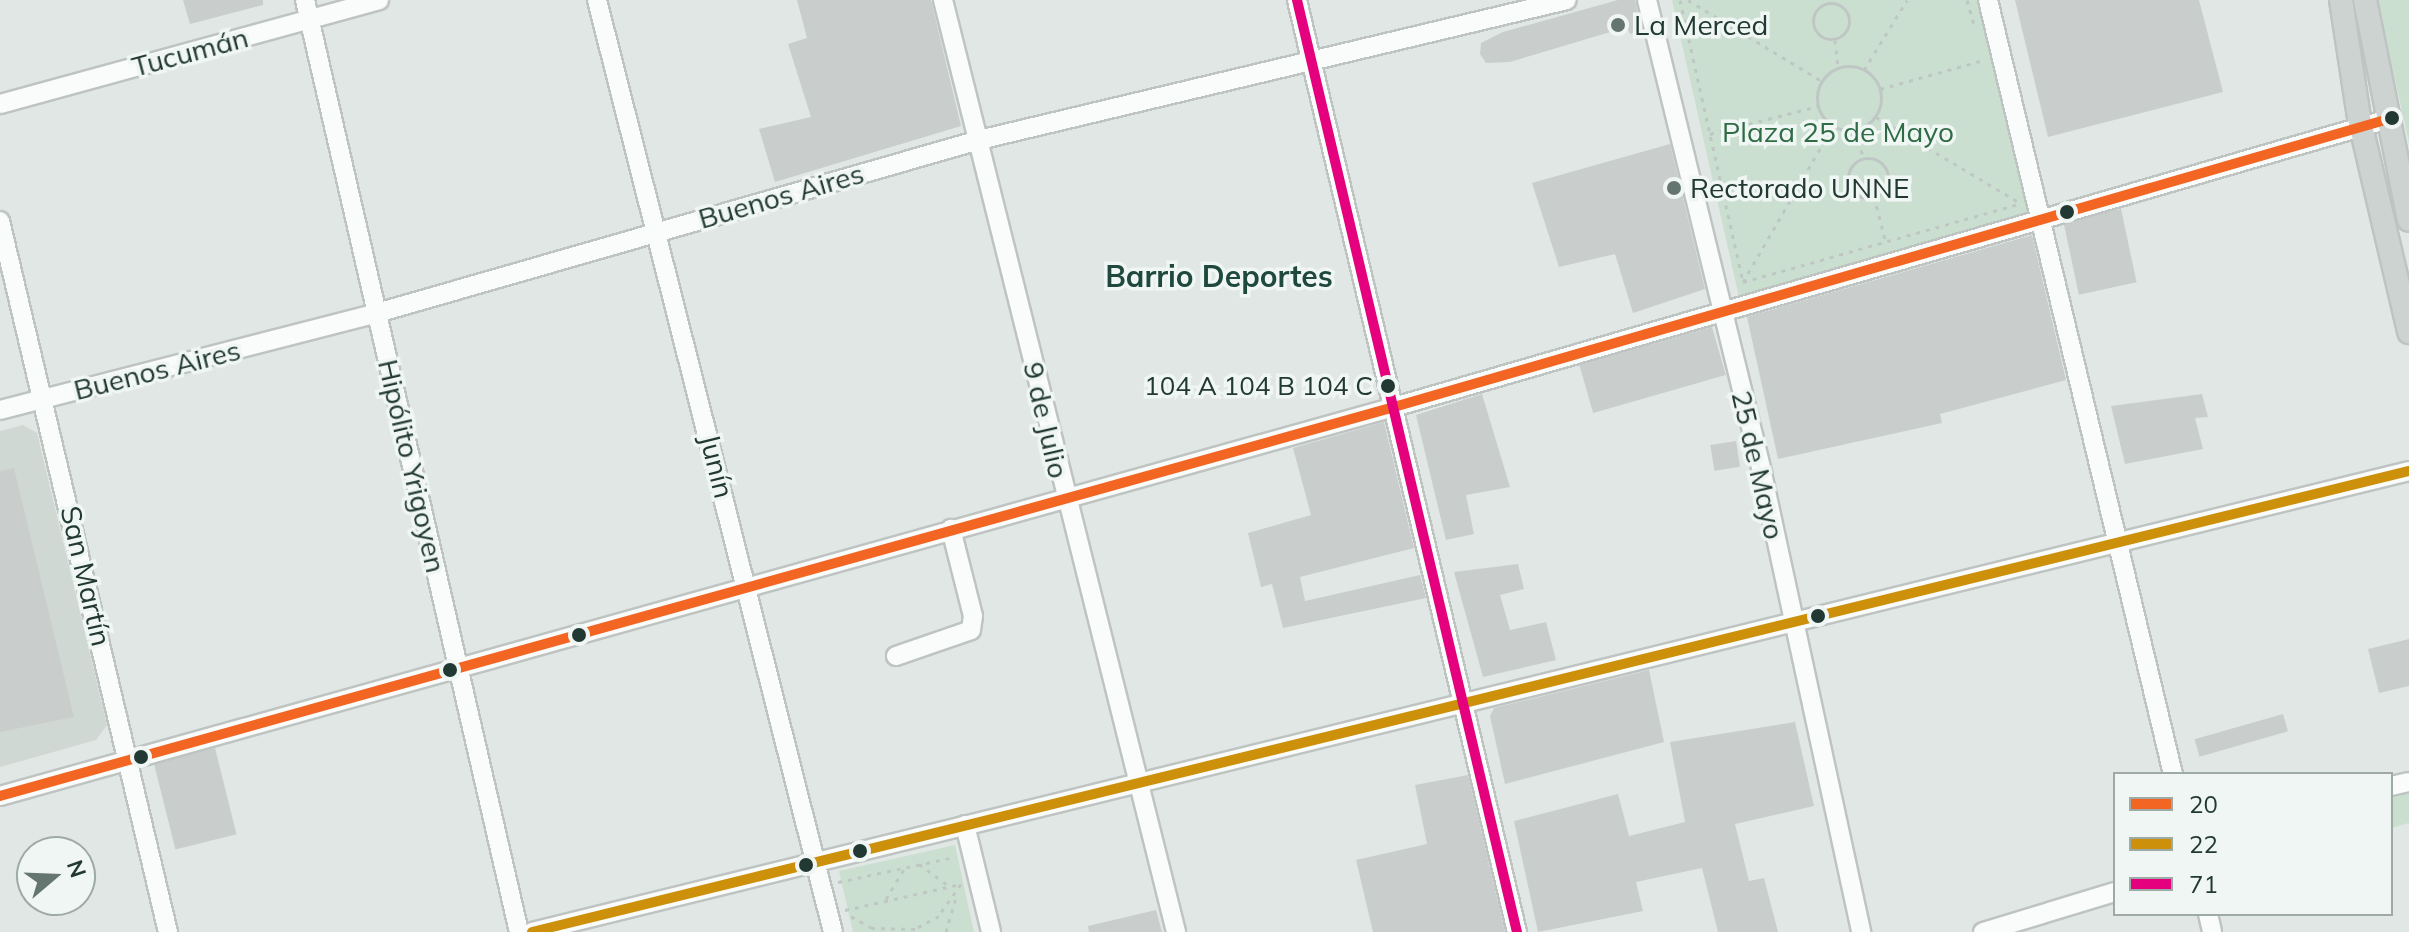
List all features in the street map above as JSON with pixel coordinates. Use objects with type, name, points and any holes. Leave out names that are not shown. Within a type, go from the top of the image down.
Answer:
[{"type":"main road","points":[[2341,0],[2362,129],[2409,332]]},
{"type":"main road","points":[[2347,23],[2367,8],[2392,118],[2393,152],[2409,220]]},
{"type":"street","name":"Hipólito Yrigoyen","points":[[305,0],[519,932]]},
{"type":"street","name":"Tucumán","points":[[0,104],[379,0]]},
{"type":"street","name":"Junín","points":[[597,0],[748,586],[833,932]]},
{"type":"street","name":"9 de Julio","points":[[943,0],[1176,932]]},
{"type":"street","points":[[1297,0],[1517,932]]},
{"type":"street","name":"Buenos Aires","points":[[0,410],[377,313],[979,140],[1567,0]]},
{"type":"street","name":"25 de Mayo","points":[[1647,0],[1793,619],[1861,932]]},
{"type":"street","points":[[1988,0],[2173,772]]},
{"type":"street","points":[[0,796],[1394,407],[1720,309],[2392,118]]},
{"type":"street","name":"San Martín","points":[[0,221],[45,399],[168,932]]},
{"type":"street","points":[[532,932],[817,859],[1462,704],[1793,619],[2118,544],[2409,471]]},
{"type":"street","points":[[896,656],[971,630],[973,616],[951,529]]},
{"type":"street","points":[[965,825],[991,932]]},
{"type":"street","points":[[1983,932],[2113,893]]},
{"type":"path","points":[[1680,0],[1743,282]]},
{"type":"path","points":[[1688,0],[1822,81]]},
{"type":"path","points":[[1864,70],[1907,0]]},
{"type":"path","points":[[1967,0],[1975,30]]},
{"type":"path","points":[[1824,2],[1841,6],[1847,15],[1847,27],[1835,38],[1815,29],[1813,17],[1824,2]]},
{"type":"path","points":[[1835,38],[1838,68]]},
{"type":"path","points":[[1979,45],[1987,74]]},
{"type":"path","points":[[1880,89],[1984,60]]},
{"type":"path","points":[[1838,68],[1864,70],[1880,89],[1876,117],[1851,131],[1833,126],[1818,106],[1822,81],[1838,68]]},
{"type":"path","points":[[1710,134],[1818,106]]},
{"type":"path","points":[[1876,117],[2021,204]]},
{"type":"path","points":[[1743,282],[1833,126]]},
{"type":"path","points":[[1851,131],[1864,157],[1886,170],[1887,183],[1874,196],[1861,196],[1848,182],[1850,169],[1864,157]]},
{"type":"path","points":[[2017,189],[2021,204]]},
{"type":"path","points":[[1874,196],[1886,240]]},
{"type":"path","points":[[1743,282],[2021,204]]},
{"type":"path","points":[[822,886],[954,856]]},
{"type":"path","points":[[919,864],[949,886]]},
{"type":"path","points":[[883,902],[897,887],[904,867]]},
{"type":"path","points":[[961,884],[957,891],[926,925],[874,930],[842,910],[961,884]]},
{"type":"path","points":[[946,932],[957,891]]},
{"type":"shaded area","points":[[23,425],[37,433],[107,725],[96,740],[0,767],[0,431]]},
{"type":"green space","name":"Plaza 25 de Mayo","points":[[1672,0],[1981,0],[2037,215],[1739,297]]},
{"type":"green space","points":[[2376,0],[2409,0],[2409,143],[2404,119]]},
{"type":"green space","points":[[2409,787],[2409,823],[2393,827],[2393,791]]},
{"type":"green space","points":[[955,845],[974,932],[853,932],[839,871]]},
{"type":"building","points":[[183,0],[263,0],[263,5],[190,24]]},
{"type":"building","points":[[797,0],[931,0],[961,126],[775,182],[759,129],[811,117],[788,44],[807,38]]},
{"type":"building","points":[[1618,0],[1635,0],[1642,30],[1630,34],[1627,27],[1510,62],[1486,63],[1480,54],[1481,43],[1503,32]]},
{"type":"building","points":[[2015,0],[2199,0],[2223,92],[2048,137]]},
{"type":"building","name":"Rectorado UNNE","points":[[1670,144],[1705,289],[1633,313],[1615,254],[1559,267],[1532,183]]},
{"type":"building","points":[[2121,209],[2137,282],[2079,295],[2063,221]]},
{"type":"building","points":[[2032,235],[2066,380],[1940,414],[1942,423],[1778,459],[1747,317]]},
{"type":"building","points":[[1712,327],[1726,375],[1593,413],[1579,365]]},
{"type":"building","points":[[1482,394],[1510,487],[1466,495],[1474,534],[1446,540],[1416,415]]},
{"type":"building","points":[[2202,394],[2208,417],[2195,418],[2203,449],[2125,464],[2111,406]]},
{"type":"building","points":[[1384,422],[1414,548],[1300,577],[1305,601],[1420,575],[1426,598],[1283,628],[1272,584],[1261,587],[1248,533],[1311,515],[1293,448]]},
{"type":"building","points":[[1736,441],[1740,467],[1714,471],[1710,445]]},
{"type":"building","points":[[14,468],[74,717],[0,732],[0,471]]},
{"type":"building","points":[[1518,564],[1524,589],[1500,595],[1510,630],[1546,622],[1556,660],[1483,677],[1454,572]]},
{"type":"building","points":[[2409,639],[2409,686],[2379,693],[2368,649]]},
{"type":"building","points":[[1649,670],[1664,742],[1505,784],[1490,716],[1494,708]]},
{"type":"building","points":[[2283,714],[2288,731],[2200,757],[2195,739]]},
{"type":"building","points":[[1795,722],[1814,806],[1735,824],[1749,881],[1764,878],[1778,932],[1718,932],[1702,868],[1636,882],[1643,911],[1538,932],[1514,821],[1618,794],[1629,836],[1685,822],[1670,742]]},
{"type":"building","points":[[215,748],[237,834],[175,850],[154,763]]},
{"type":"building","points":[[1468,775],[1505,932],[1373,932],[1356,860],[1427,844],[1415,785]]},
{"type":"building","points":[[1156,910],[1162,932],[1089,932],[1088,926]]},
{"type":"transit line","name":"71","points":[[1297,0],[1517,932]]},
{"type":"transit line","name":"20","points":[[0,796],[1394,407],[2392,118]]},
{"type":"transit line","name":"22","points":[[532,932],[2409,471]]},
{"type":"place","name":"La Merced","points":[[1618,25]]},
{"type":"place","name":"Rectorado UNNE","points":[[1674,188]]},
{"type":"place","name":"104 A 104 B 104 C","points":[[1388,386]]},
{"type":"district","name":"Barrio Deportes","points":[[1219,276]]}]
